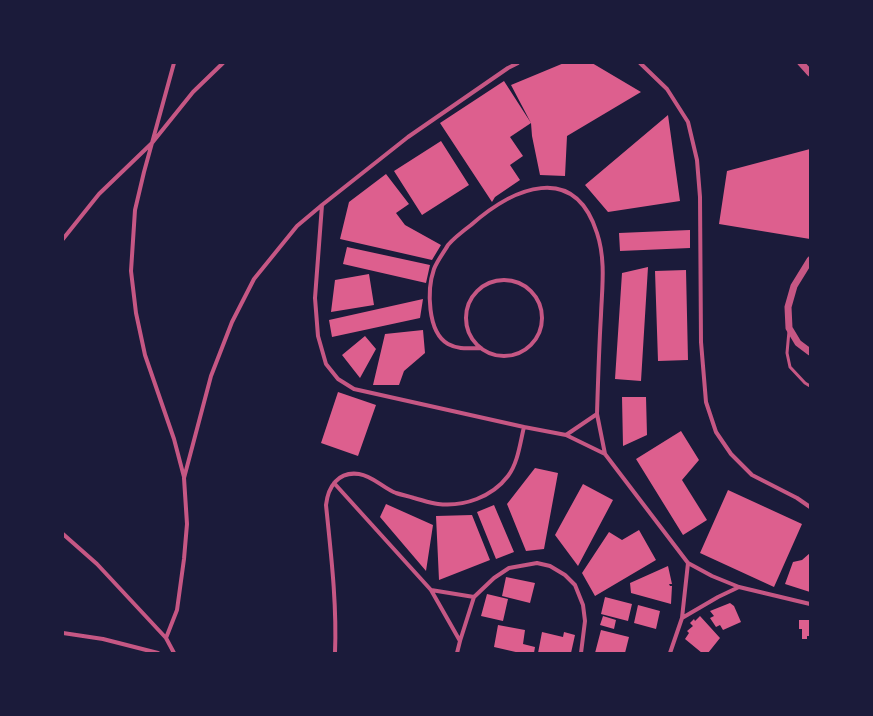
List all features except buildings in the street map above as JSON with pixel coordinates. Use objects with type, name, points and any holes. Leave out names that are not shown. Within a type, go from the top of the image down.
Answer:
[{"type":"street","points":[[166,638],[177,610],[184,559],[187,524],[184,478],[174,439],[145,355],[136,313],[131,272],[135,210],[174,63]]},
{"type":"street","points":[[63,239],[99,194],[152,143],[193,92],[223,63]]},
{"type":"street","points":[[184,478],[212,376],[232,322],[254,280],[297,226],[408,137],[508,68],[518,63]]},
{"type":"street","points":[[640,63],[667,89],[688,122],[697,160],[700,197],[701,342],[706,402],[716,432],[731,454],[752,476],[797,498],[810,507]]},
{"type":"street","points":[[801,63],[810,73]]},
{"type":"street","points":[[480,348],[470,335],[466,323],[467,309],[474,294],[484,285],[496,280],[509,280],[526,286],[536,296],[542,313],[542,326],[534,342],[524,351],[505,356],[492,354],[480,348],[462,349],[448,344],[439,336],[433,323],[429,300],[434,268],[449,244],[484,214],[507,198],[528,190],[550,187],[569,193],[586,208],[597,233],[603,261],[597,414],[605,454],[688,563],[712,576],[739,587],[810,604]]},
{"type":"street","points":[[322,205],[315,298],[318,336],[326,364],[338,378],[354,389],[566,435],[605,454]]},
{"type":"street","points":[[810,260],[794,286],[788,307],[789,328],[798,343],[810,352]]},
{"type":"street","points":[[566,435],[597,414]]},
{"type":"street","points":[[334,653],[335,634],[326,505],[328,494],[334,483],[345,474],[358,474],[372,478],[396,493],[437,504],[468,502],[487,495],[508,476],[515,463],[524,427]]},
{"type":"street","points":[[334,483],[432,590],[460,641]]},
{"type":"street","points":[[63,534],[97,564],[166,638],[174,653]]},
{"type":"street","points":[[457,653],[474,597],[494,578],[509,568],[537,563],[550,566],[575,585],[583,605],[585,621],[581,653]]},
{"type":"street","points":[[670,653],[682,618],[688,563]]},
{"type":"street","points":[[682,618],[718,597],[739,587]]},
{"type":"street","points":[[432,590],[474,597]]},
{"type":"street","points":[[63,633],[103,639],[158,653]]},
{"type":"lane","points":[[789,328],[787,353],[790,367],[805,383],[810,386]]}]
